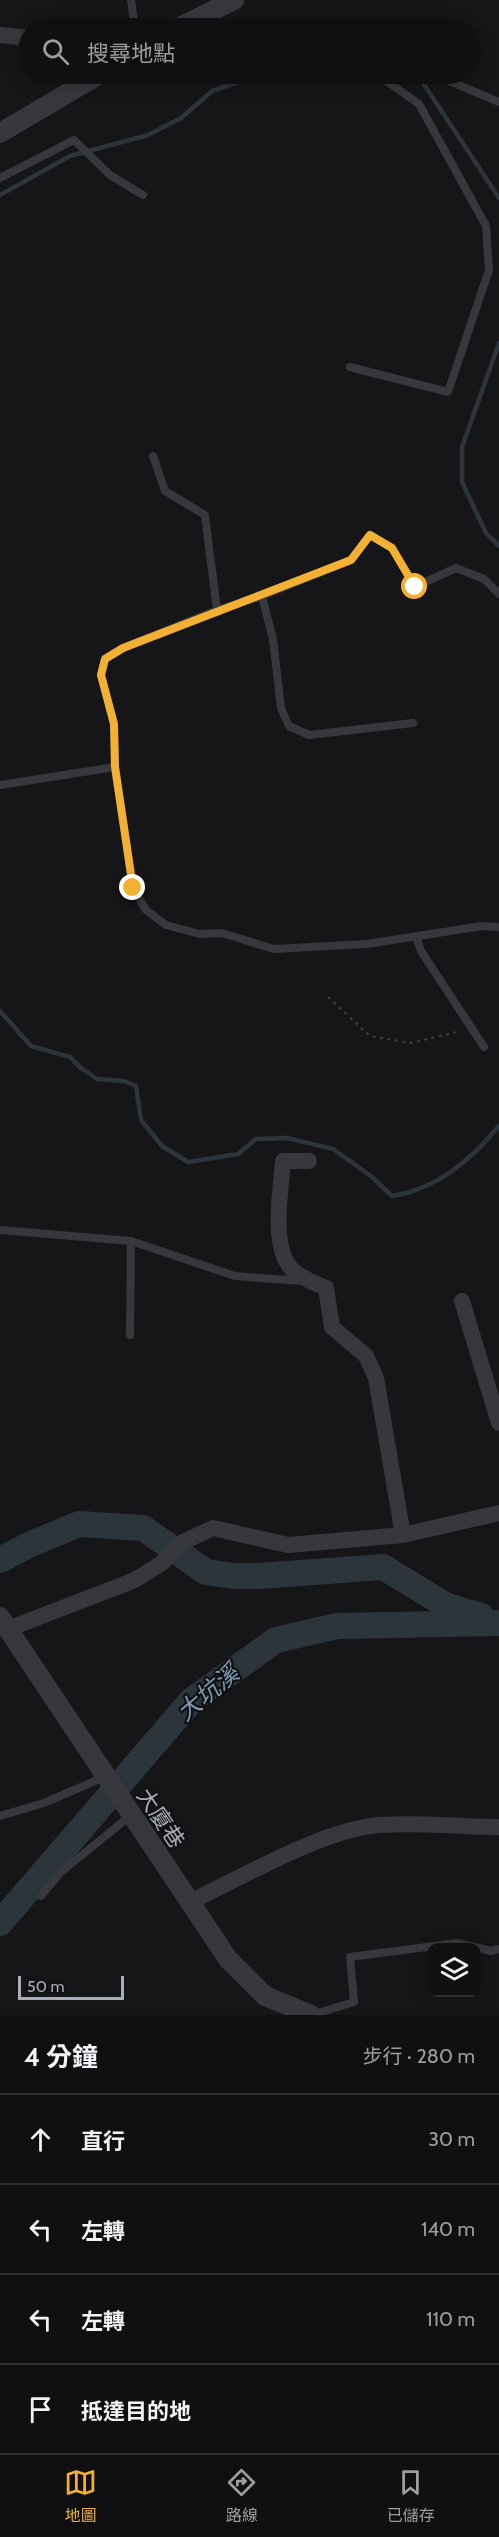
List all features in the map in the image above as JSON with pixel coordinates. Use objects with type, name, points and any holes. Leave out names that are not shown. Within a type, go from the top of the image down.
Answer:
[{"type":"street","points":[[197,18],[234,0]]},
{"type":"street","points":[[0,35],[18,37]]},
{"type":"street","points":[[0,133],[83,84]]},
{"type":"street","points":[[309,1161],[283,1161],[279,1244],[290,1267],[310,1282],[326,1288],[332,1327],[366,1356],[376,1378],[403,1534]]},
{"type":"street","points":[[462,1301],[499,1423]]},
{"type":"street","points":[[4,1623],[135,1581],[162,1563],[183,1542],[213,1528],[288,1545],[403,1534],[499,1513]]},
{"type":"street","name":"大廈巷","points":[[4,1623],[228,1959],[265,1996],[311,2015]]},
{"type":"street","points":[[190,1902],[318,1842],[358,1828],[380,1824],[499,1827]]},
{"type":"lane","points":[[131,0],[134,18]]},
{"type":"lane","points":[[350,367],[448,392],[489,270],[486,226],[419,104],[391,84]]},
{"type":"lane","points":[[457,84],[499,102]]},
{"type":"lane","points":[[0,178],[74,140],[110,175],[143,195]]},
{"type":"lane","points":[[153,456],[165,491],[205,515],[217,610]]},
{"type":"lane","points":[[499,594],[484,579],[456,568],[415,587],[392,548],[370,535],[351,560],[123,648],[105,659],[101,675],[114,724],[115,767],[133,888],[146,909],[166,925],[200,934],[222,933],[274,949],[367,944],[482,926],[499,927]]},
{"type":"lane","points":[[262,596],[273,639],[281,708],[289,726],[309,735],[413,723]]},
{"type":"lane","points":[[0,785],[115,767]]},
{"type":"lane","points":[[416,936],[421,951],[484,1047]]},
{"type":"lane","points":[[0,1230],[131,1241],[234,1275],[310,1282]]},
{"type":"lane","points":[[130,1335],[131,1241]]},
{"type":"lane","points":[[0,1816],[107,1780]]},
{"type":"lane","points":[[41,1896],[60,1873],[129,1812]]},
{"type":"lane","points":[[311,2015],[354,2002],[350,1957],[457,1943],[491,1951],[499,1949]]},
{"type":"path","points":[[328,998],[370,1036],[410,1043],[456,1034],[470,1025]]},
{"type":"waterway","points":[[0,195],[70,156],[148,135],[181,118],[212,91],[233,84]]},
{"type":"waterway","points":[[424,84],[499,198]]},
{"type":"waterway","points":[[499,343],[462,447],[462,482],[486,533],[499,546]]},
{"type":"waterway","points":[[0,1011],[31,1046],[70,1057],[97,1079],[124,1081],[136,1086],[141,1120],[162,1146],[188,1162],[238,1154],[256,1139],[287,1138],[333,1149],[371,1176],[392,1196],[424,1187],[452,1171],[477,1150],[499,1126]]},
{"type":"waterway","points":[[0,1560],[79,1524],[143,1528],[206,1572],[233,1576],[259,1576],[383,1567],[447,1606],[481,1616]]},
{"type":"waterway","name":"大坑溪","points":[[0,1923],[192,1700],[276,1640],[337,1626],[499,1623]]},
{"type":"route","points":[[133,888],[115,767],[114,724],[101,675],[105,659],[123,648],[217,610],[262,596],[351,560],[370,535],[392,548],[415,587]]}]
